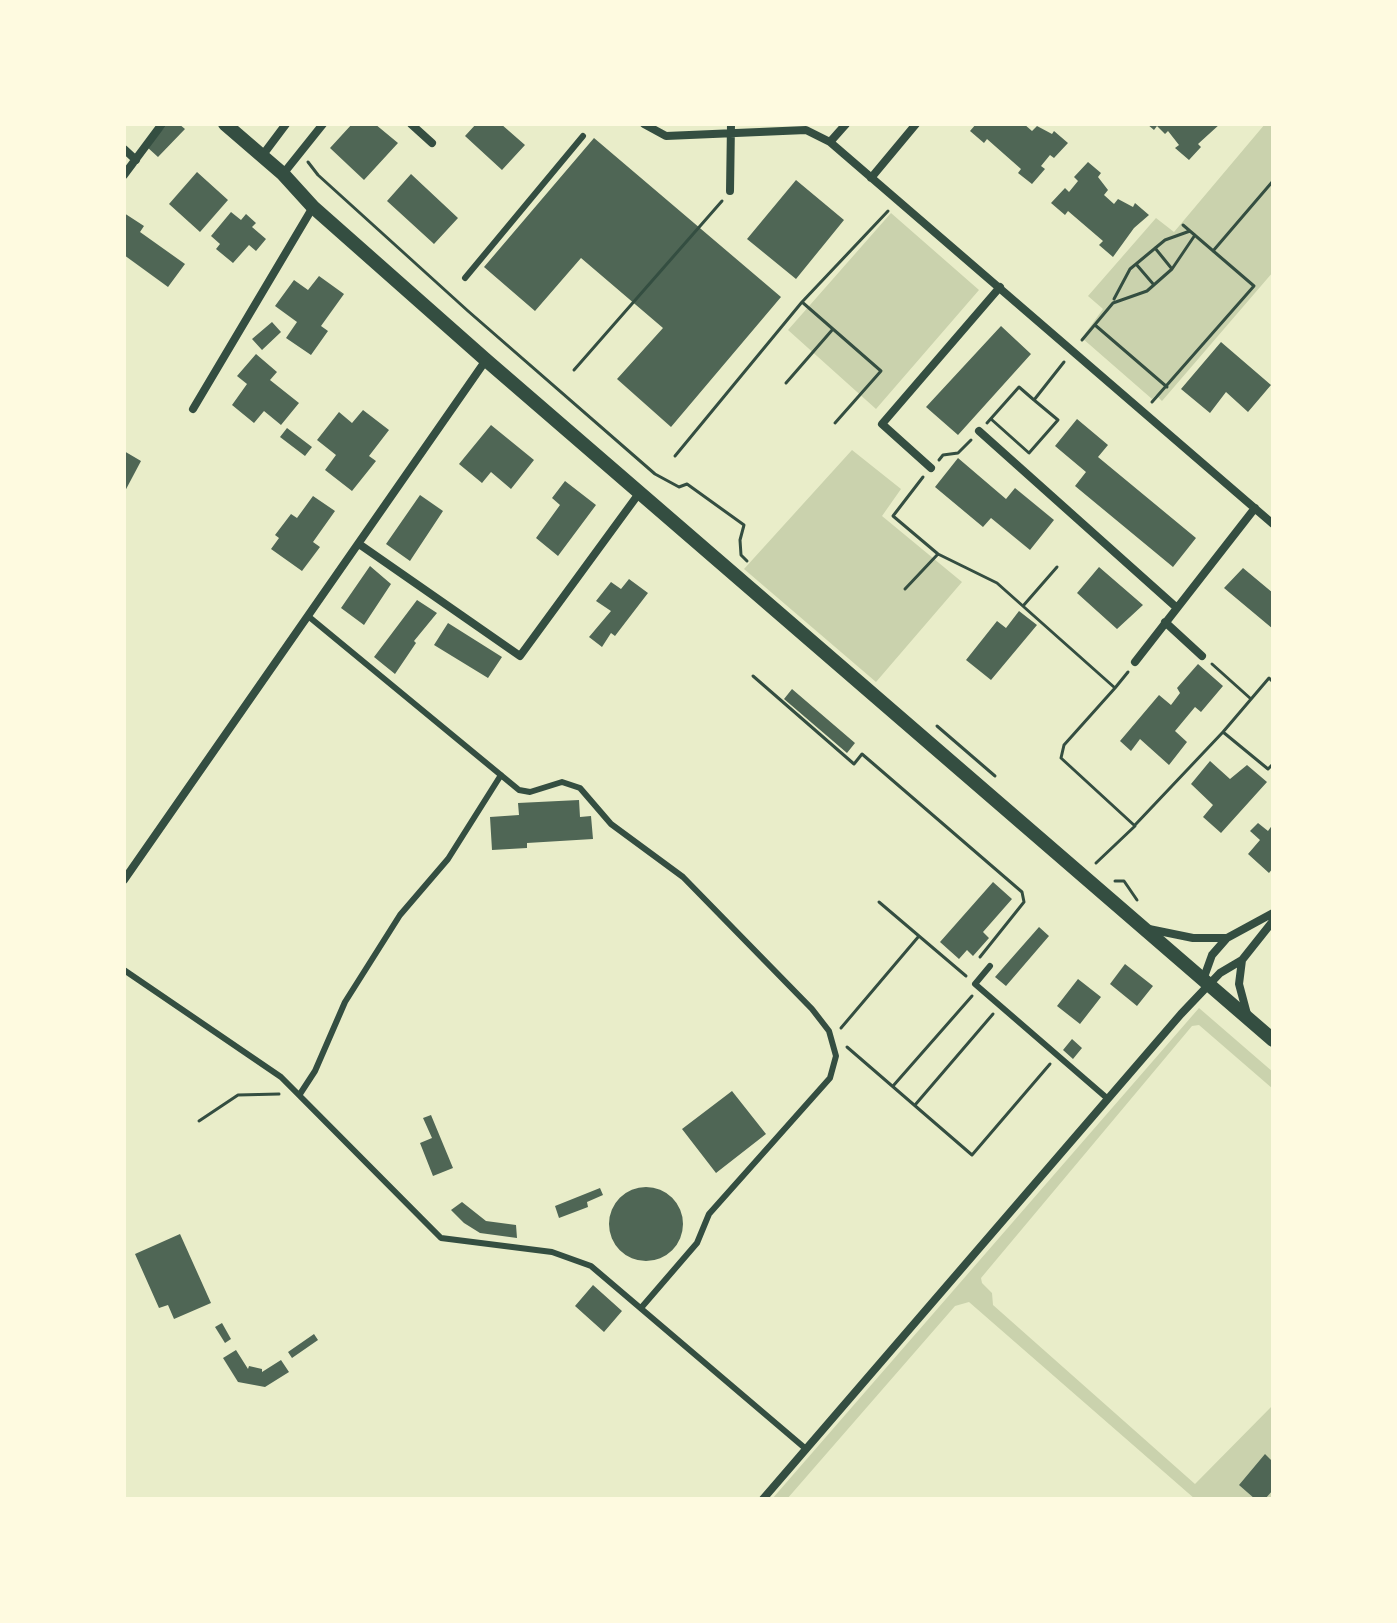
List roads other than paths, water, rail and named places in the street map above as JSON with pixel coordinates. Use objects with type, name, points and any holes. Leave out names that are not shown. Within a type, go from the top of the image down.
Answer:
[{"type":"street","points":[[124,175],[162,124]]},
{"type":"street","points":[[225,124],[283,174],[313,207],[486,360],[1273,1040]]},
{"type":"street","points":[[262,156],[286,124]]},
{"type":"street","points":[[283,174],[323,124]]},
{"type":"street","points":[[411,124],[432,143]]},
{"type":"street","points":[[644,124],[666,136],[731,129],[806,130],[830,142],[1273,524]]},
{"type":"street","points":[[830,142],[846,124]]},
{"type":"street","points":[[871,178],[916,124]]},
{"type":"street","points":[[730,191],[731,129]]},
{"type":"street","points":[[124,149],[136,160]]},
{"type":"street","points":[[193,409],[313,207]]},
{"type":"street","points":[[931,468],[882,424],[1000,287]]},
{"type":"street","points":[[124,880],[486,360]]},
{"type":"street","points":[[979,431],[1177,608]]},
{"type":"street","points":[[359,544],[520,656],[640,492]]},
{"type":"street","points":[[1135,662],[1255,508]]},
{"type":"street","points":[[1165,622],[1202,656]]},
{"type":"street","points":[[1206,982],[1215,950],[1227,938],[1273,913]]},
{"type":"street","points":[[763,1499],[1206,982],[1242,960],[1273,921]]},
{"type":"street","points":[[1137,923],[1166,934],[1227,938]]},
{"type":"street","points":[[1242,960],[1239,990],[1249,1019]]},
{"type":"lane","points":[[465,278],[583,136]]},
{"type":"lane","points":[[308,616],[501,775],[527,792],[562,782],[580,788],[611,824],[683,877],[826,1025],[835,1049],[835,1069],[830,1078],[709,1214],[697,1243],[641,1308]]},
{"type":"lane","points":[[297,1092],[315,1071],[345,1002],[394,925],[454,850],[501,775]]},
{"type":"lane","points":[[990,966],[977,986],[1108,1099]]},
{"type":"lane","points":[[124,970],[297,1092],[441,1238],[572,1256],[601,1274],[806,1449]]}]
